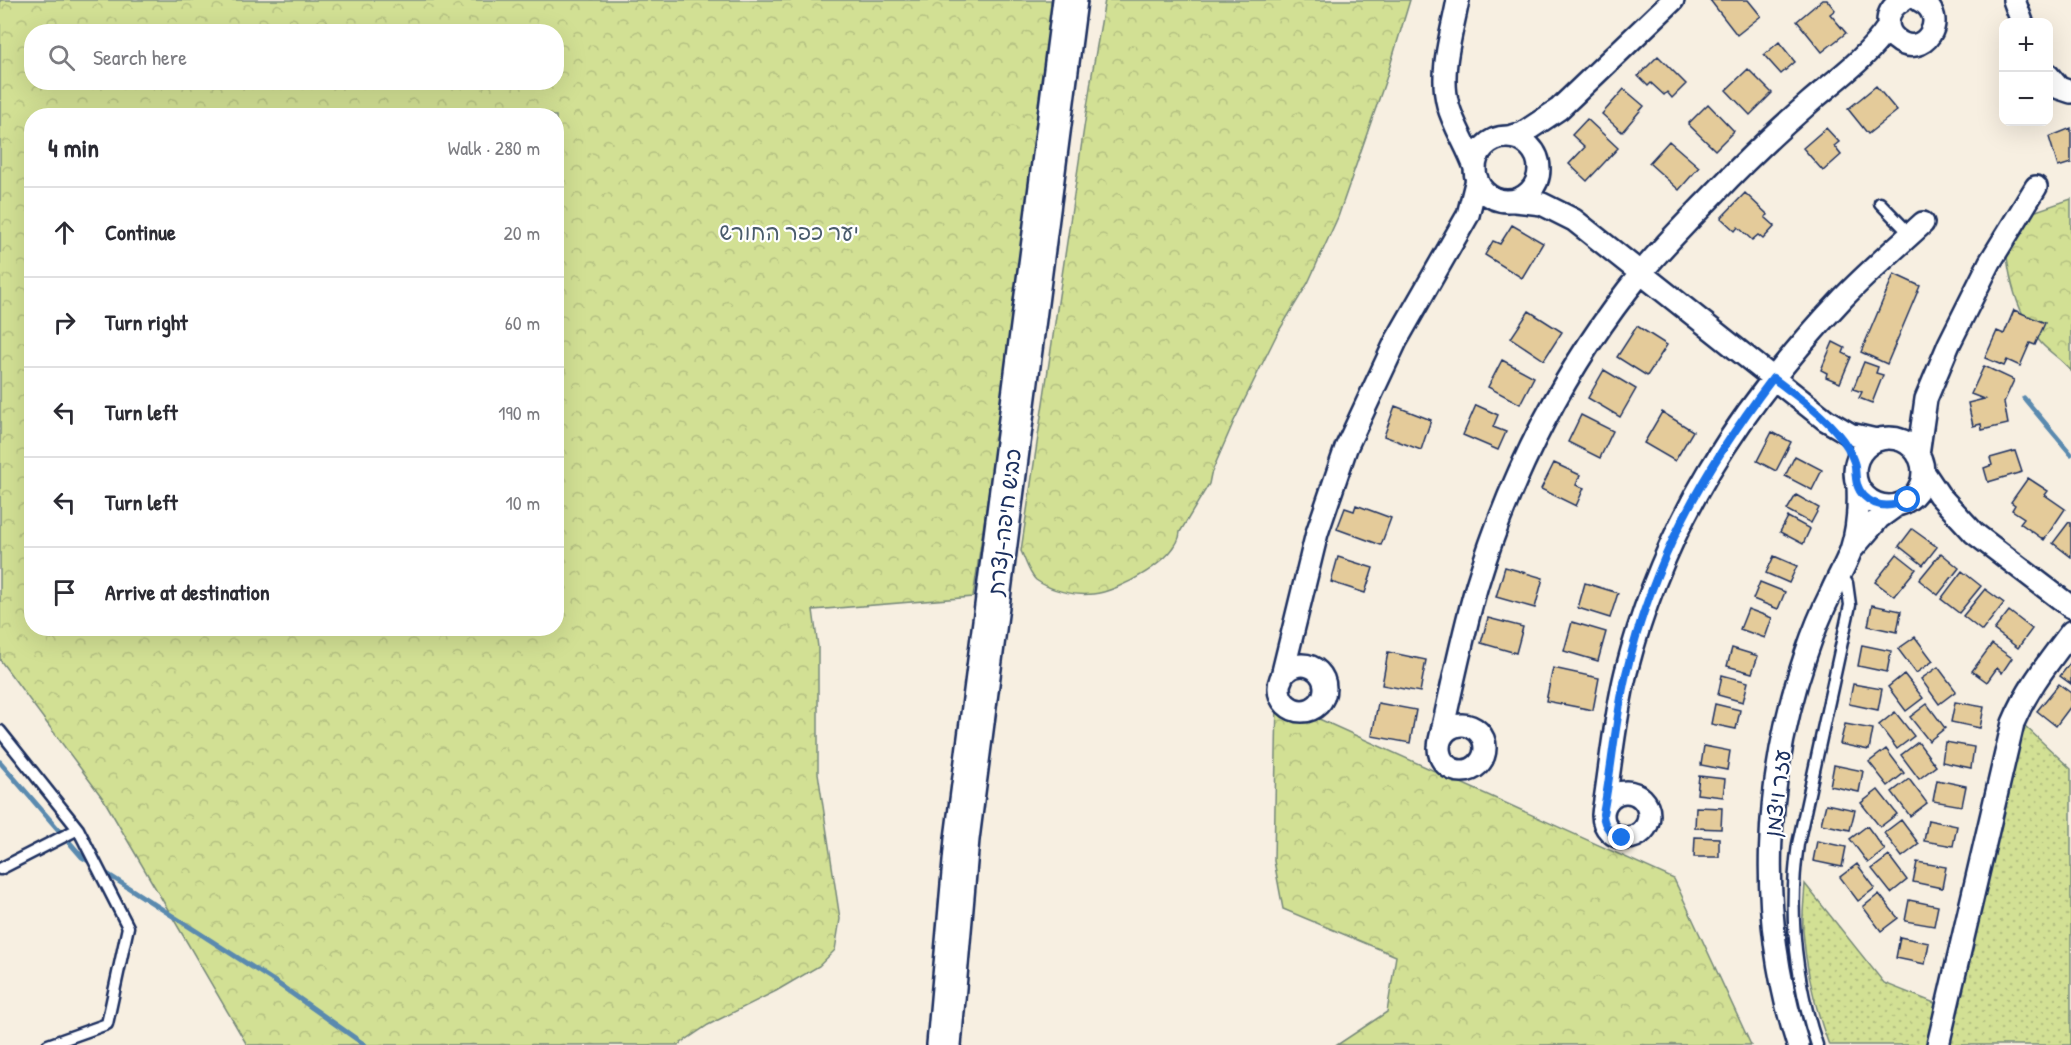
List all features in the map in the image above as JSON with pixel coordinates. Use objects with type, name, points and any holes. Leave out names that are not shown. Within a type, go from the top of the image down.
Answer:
[{"type":"highway","name":"כביש חיפה-נצרת","points":[[944,1045],[962,839],[1070,0]]},
{"type":"street","points":[[1458,0],[1446,68],[1446,96],[1453,120],[1485,192],[1494,199],[1542,204],[1574,220]]},
{"type":"street","points":[[1294,623],[1297,650],[1301,658],[1320,673],[1325,684],[1321,703],[1311,710],[1298,711],[1286,706],[1280,694],[1294,623],[1317,533],[1346,448],[1396,341],[1468,215],[1479,152],[1486,144],[1523,133],[1562,106],[1673,0]]},
{"type":"street","points":[[1453,680],[1453,703],[1457,714],[1468,726],[1479,733],[1485,744],[1480,762],[1471,770],[1458,771],[1446,765],[1440,754],[1440,740],[1453,680],[1478,584],[1520,470],[1583,354],[1641,274],[1720,187],[1765,142],[1862,60],[1888,27],[1893,8],[1903,0]]},
{"type":"street","points":[[1862,60],[1892,47],[1920,43],[1930,36],[1934,18],[1932,12],[1919,0]]},
{"type":"street","points":[[2014,0],[2021,18]]},
{"type":"street","points":[[1888,27],[1895,39],[1907,45]]},
{"type":"street","points":[[2053,80],[2059,88],[2071,92]]},
{"type":"street","points":[[1446,96],[1454,113],[1468,127],[1487,136],[1525,142],[1533,149],[1545,186],[1574,220],[1826,420],[1850,434],[1883,439],[1897,438],[1907,443],[1939,495],[1974,533],[2071,608]]},
{"type":"street","points":[[1448,253],[1473,222],[1487,209],[1494,204],[1510,202],[1526,196],[1533,189],[1542,140],[1562,106]]},
{"type":"street","points":[[1851,551],[1859,505],[1855,464],[1859,454],[1866,446],[1883,439],[1911,419],[1926,399],[1975,289],[2036,187]]},
{"type":"street","points":[[1611,766],[1618,784],[1626,792],[1639,796],[1647,805],[1648,824],[1635,837],[1622,838],[1611,832],[1604,821],[1604,807],[1625,675],[1643,613],[1660,566],[1680,523],[1721,449],[1773,378],[1844,297],[1917,229]]},
{"type":"street","points":[[1851,551],[1879,518],[1916,492],[1921,482],[1920,463],[1926,399]]},
{"type":"street","points":[[1826,420],[1848,449],[1855,464]]},
{"type":"street","points":[[1858,486],[1864,496],[1874,503],[1885,506],[1902,503],[1941,507],[1956,514]]},
{"type":"street","name":"עזר ויצמן","points":[[1798,1045],[1778,968],[1772,919],[1769,865],[1773,808],[1780,756],[1806,654],[1851,551]]},
{"type":"street","points":[[1938,1045],[2013,723],[2033,681],[2071,633]]},
{"type":"street","points":[[1281,680],[1289,669],[1302,665],[1309,666]]},
{"type":"street","points":[[1440,740],[1449,729],[1461,725],[1468,726]]},
{"type":"street","points":[[1604,807],[1613,796],[1626,792]]},
{"type":"lane","points":[[1880,204],[1917,229]]},
{"type":"lane","points":[[1817,1045],[1801,987],[1794,945],[1793,874],[1850,605],[1846,583],[1840,574]]},
{"type":"lane","points":[[0,731],[78,829],[128,927],[107,1024],[48,1045]]},
{"type":"lane","points":[[0,870],[78,829]]},
{"type":"green space","name":"יער כפר החורש","points":[[0,0],[1051,0],[1051,70],[1017,278],[1004,389],[973,597],[813,610],[818,647],[818,773],[840,919],[835,950],[819,966],[776,991],[708,1025],[678,1045],[247,1045],[104,800],[0,660]]},
{"type":"green space","points":[[1105,0],[1410,0],[1386,79],[1338,217],[1308,283],[1277,334],[1234,421],[1211,474],[1209,484],[1180,532],[1177,542],[1170,553],[1159,563],[1131,581],[1104,592],[1079,594],[1056,590],[1036,580],[1021,551]]},
{"type":"green space","points":[[2071,199],[2071,371],[2041,343],[2023,316],[2012,286],[2004,222]]},
{"type":"green space","points":[[1277,700],[1674,879],[1751,1045],[1337,1045],[1387,1012],[1396,956],[1283,909],[1274,861]]},
{"type":"green space","points":[[2024,725],[2071,769],[2071,1045],[1829,1045],[1815,1003],[1806,960],[1803,925],[1805,884],[1884,983],[1952,1010],[2012,761]]},
{"type":"building","points":[[1710,0],[1748,0],[1761,16],[1737,35]]},
{"type":"building","points":[[1822,0],[1827,0],[1835,10],[1830,14],[1846,33],[1822,52],[1797,21]]},
{"type":"building","points":[[1779,42],[1795,62],[1781,74],[1764,55]]},
{"type":"building","points":[[1658,56],[1686,84],[1672,98],[1667,92],[1664,95],[1651,83],[1648,86],[1638,76]]},
{"type":"building","points":[[1748,69],[1772,93],[1750,115],[1726,90]]},
{"type":"building","points":[[1876,86],[1897,111],[1868,134],[1848,109]]},
{"type":"building","points":[[1624,89],[1644,106],[1622,132],[1602,114]]},
{"type":"building","points":[[1708,104],[1734,131],[1715,150],[1688,124]]},
{"type":"building","points":[[1587,119],[1618,148],[1587,181],[1569,164],[1585,147],[1572,135]]},
{"type":"building","points":[[1826,128],[1839,142],[1834,146],[1841,155],[1823,171],[1803,148]]},
{"type":"building","points":[[2071,128],[2071,163],[2058,167],[2049,137]]},
{"type":"building","points":[[1669,141],[1699,167],[1679,190],[1649,163]]},
{"type":"building","points":[[1745,193],[1768,215],[1765,217],[1775,226],[1763,239],[1758,235],[1752,240],[1738,227],[1735,231],[1721,218]]},
{"type":"building","points":[[1512,225],[1543,243],[1522,278],[1485,255],[1493,241],[1500,244]]},
{"type":"building","points":[[1894,274],[1920,286],[1887,364],[1861,352]]},
{"type":"building","points":[[2014,310],[2045,323],[2035,345],[2030,343],[2020,366],[2007,360],[2004,366],[1985,358],[1997,331],[2004,334]]},
{"type":"building","points":[[1529,311],[1562,332],[1544,360],[1511,338]]},
{"type":"building","points":[[1637,326],[1667,345],[1647,376],[1617,357]]},
{"type":"building","points":[[1833,342],[1845,348],[1843,353],[1851,357],[1840,383],[1826,377],[1827,373],[1821,370]]},
{"type":"building","points":[[1502,360],[1534,377],[1520,404],[1488,387]]},
{"type":"building","points":[[1864,362],[1878,367],[1876,373],[1883,375],[1872,403],[1859,398],[1862,392],[1853,389]]},
{"type":"building","points":[[1984,366],[2014,380],[2004,402],[2008,424],[1982,430],[1981,424],[1973,426],[1968,403],[1984,399],[1971,394]]},
{"type":"building","points":[[1604,370],[1636,389],[1620,417],[1588,398]]},
{"type":"building","points":[[1476,405],[1498,415],[1493,427],[1506,432],[1498,450],[1463,435]]},
{"type":"building","points":[[1395,406],[1431,420],[1421,450],[1384,436]]},
{"type":"building","points":[[1662,412],[1693,431],[1675,461],[1644,443]]},
{"type":"building","points":[[1581,415],[1613,431],[1600,458],[1568,442]]},
{"type":"building","points":[[1772,432],[1791,442],[1776,471],[1757,461]]},
{"type":"building","points":[[2015,451],[2022,472],[1988,482],[1984,468],[1992,465],[1990,458]]},
{"type":"building","points":[[1795,456],[1822,470],[1812,490],[1785,476]]},
{"type":"building","points":[[1554,463],[1580,475],[1576,485],[1584,488],[1576,506],[1541,489]]},
{"type":"building","points":[[2028,478],[2048,491],[2045,495],[2065,509],[2044,540],[2020,523],[2024,518],[2012,510],[2015,505],[2011,502]]},
{"type":"building","points":[[1796,495],[1819,508],[1811,523],[1787,510]]},
{"type":"building","points":[[1356,505],[1391,518],[1381,545],[1337,529],[1345,508],[1354,511]]},
{"type":"building","points":[[1788,517],[1810,529],[1803,544],[1780,532]]},
{"type":"building","points":[[2069,522],[2071,523],[2071,557],[2053,543]]},
{"type":"building","points":[[1912,529],[1937,547],[1923,565],[1899,546]]},
{"type":"building","points":[[1941,553],[1959,568],[1938,595],[1919,580]]},
{"type":"building","points":[[1897,554],[1916,569],[1894,596],[1875,582]]},
{"type":"building","points":[[1774,556],[1797,566],[1789,583],[1766,573]]},
{"type":"building","points":[[1338,557],[1373,568],[1365,593],[1331,582]]},
{"type":"building","points":[[1505,567],[1543,578],[1535,608],[1496,597]]},
{"type":"building","points":[[1962,571],[1981,586],[1959,613],[1941,599]]},
{"type":"building","points":[[1760,582],[1785,592],[1778,609],[1753,599]]},
{"type":"building","points":[[1585,583],[1618,593],[1610,618],[1578,608]]},
{"type":"building","points":[[1985,589],[2004,603],[1982,631],[1963,616]]},
{"type":"building","points":[[1872,605],[1901,611],[1897,632],[1868,626]]},
{"type":"building","points":[[1748,609],[1772,618],[1765,638],[1740,629]]},
{"type":"building","points":[[2009,611],[2032,629],[2018,648],[1994,630]]},
{"type":"building","points":[[1488,618],[1523,627],[1516,653],[1481,643]]},
{"type":"building","points":[[1572,622],[1606,632],[1598,661],[1564,651]]},
{"type":"building","points":[[1915,637],[1933,661],[1916,673],[1898,649]]},
{"type":"building","points":[[1992,644],[2012,658],[2002,673],[1997,668],[1987,682],[1972,671]]},
{"type":"building","points":[[1862,645],[1891,651],[1887,672],[1858,666]]},
{"type":"building","points":[[1732,648],[1758,656],[1752,673],[1727,666]]},
{"type":"building","points":[[1388,652],[1426,660],[1420,692],[1382,685]]},
{"type":"building","points":[[2071,662],[2071,684],[2060,676]]},
{"type":"building","points":[[1938,667],[1956,691],[1939,704],[1921,679]]},
{"type":"building","points":[[1553,668],[1599,678],[1593,710],[1546,701]]},
{"type":"building","points":[[1904,674],[1923,698],[1906,711],[1888,687]]},
{"type":"building","points":[[1722,675],[1748,682],[1743,702],[1718,695]]},
{"type":"building","points":[[1853,684],[1882,689],[1878,710],[1849,704]]},
{"type":"building","points":[[2059,684],[2071,693],[2071,706],[2056,726],[2037,711]]},
{"type":"building","points":[[1955,702],[1984,707],[1980,728],[1951,722]]},
{"type":"building","points":[[1378,703],[1416,710],[1410,743],[1372,736]]},
{"type":"building","points":[[1715,704],[1740,710],[1736,729],[1711,724]]},
{"type":"building","points":[[1927,704],[1945,728],[1929,741],[1910,717]]},
{"type":"building","points":[[1895,712],[1914,736],[1897,749],[1879,725]]},
{"type":"building","points":[[1845,724],[1873,729],[1869,750],[1840,744]]},
{"type":"building","points":[[1918,742],[1936,766],[1919,779],[1901,755]]},
{"type":"building","points":[[1945,742],[1974,747],[1971,768],[1942,762]]},
{"type":"building","points":[[1704,746],[1730,751],[1727,770],[1701,765]]},
{"type":"building","points":[[1886,749],[1904,773],[1888,786],[1869,762]]},
{"type":"building","points":[[1834,765],[1863,771],[1859,792],[1830,786]]},
{"type":"building","points":[[1699,776],[1725,779],[1723,797],[1697,794]]},
{"type":"building","points":[[1909,779],[1927,803],[1910,816],[1892,792]]},
{"type":"building","points":[[1937,780],[1966,786],[1962,806],[1933,801]]},
{"type":"building","points":[[1878,790],[1897,814],[1880,827],[1861,803]]},
{"type":"building","points":[[1826,804],[1855,810],[1850,830],[1821,824]]},
{"type":"building","points":[[1696,807],[1722,808],[1721,829],[1695,828]]},
{"type":"building","points":[[1901,820],[1919,844],[1902,857],[1884,833]]},
{"type":"building","points":[[1928,820],[1957,826],[1953,846],[1924,841]]},
{"type":"building","points":[[1867,826],[1885,850],[1868,863],[1850,839]]},
{"type":"building","points":[[1695,837],[1719,838],[1719,857],[1694,857]]},
{"type":"building","points":[[1817,841],[1846,847],[1842,867],[1813,861]]},
{"type":"building","points":[[1889,856],[1907,880],[1891,893],[1872,869]]},
{"type":"building","points":[[1917,862],[1946,867],[1942,888],[1913,882]]},
{"type":"building","points":[[1857,864],[1875,888],[1858,901],[1840,877]]},
{"type":"building","points":[[1879,894],[1898,918],[1881,931],[1863,907]]},
{"type":"building","points":[[1909,900],[1938,906],[1934,926],[1905,921]]},
{"type":"building","points":[[1900,937],[1929,943],[1925,964],[1896,958]]},
{"type":"waterway","points":[[2024,398],[2071,454]]},
{"type":"waterway","points":[[0,762],[82,857],[94,864]]},
{"type":"waterway","points":[[101,870],[277,983],[365,1045]]},
{"type":"route","points":[[1622,838],[1606,827],[1603,814],[1625,675],[1646,604],[1660,566],[1700,485],[1721,449],[1773,378],[1826,420],[1839,435],[1855,464],[1858,486],[1864,496],[1874,503],[1885,506],[1897,505],[1908,500]]}]
